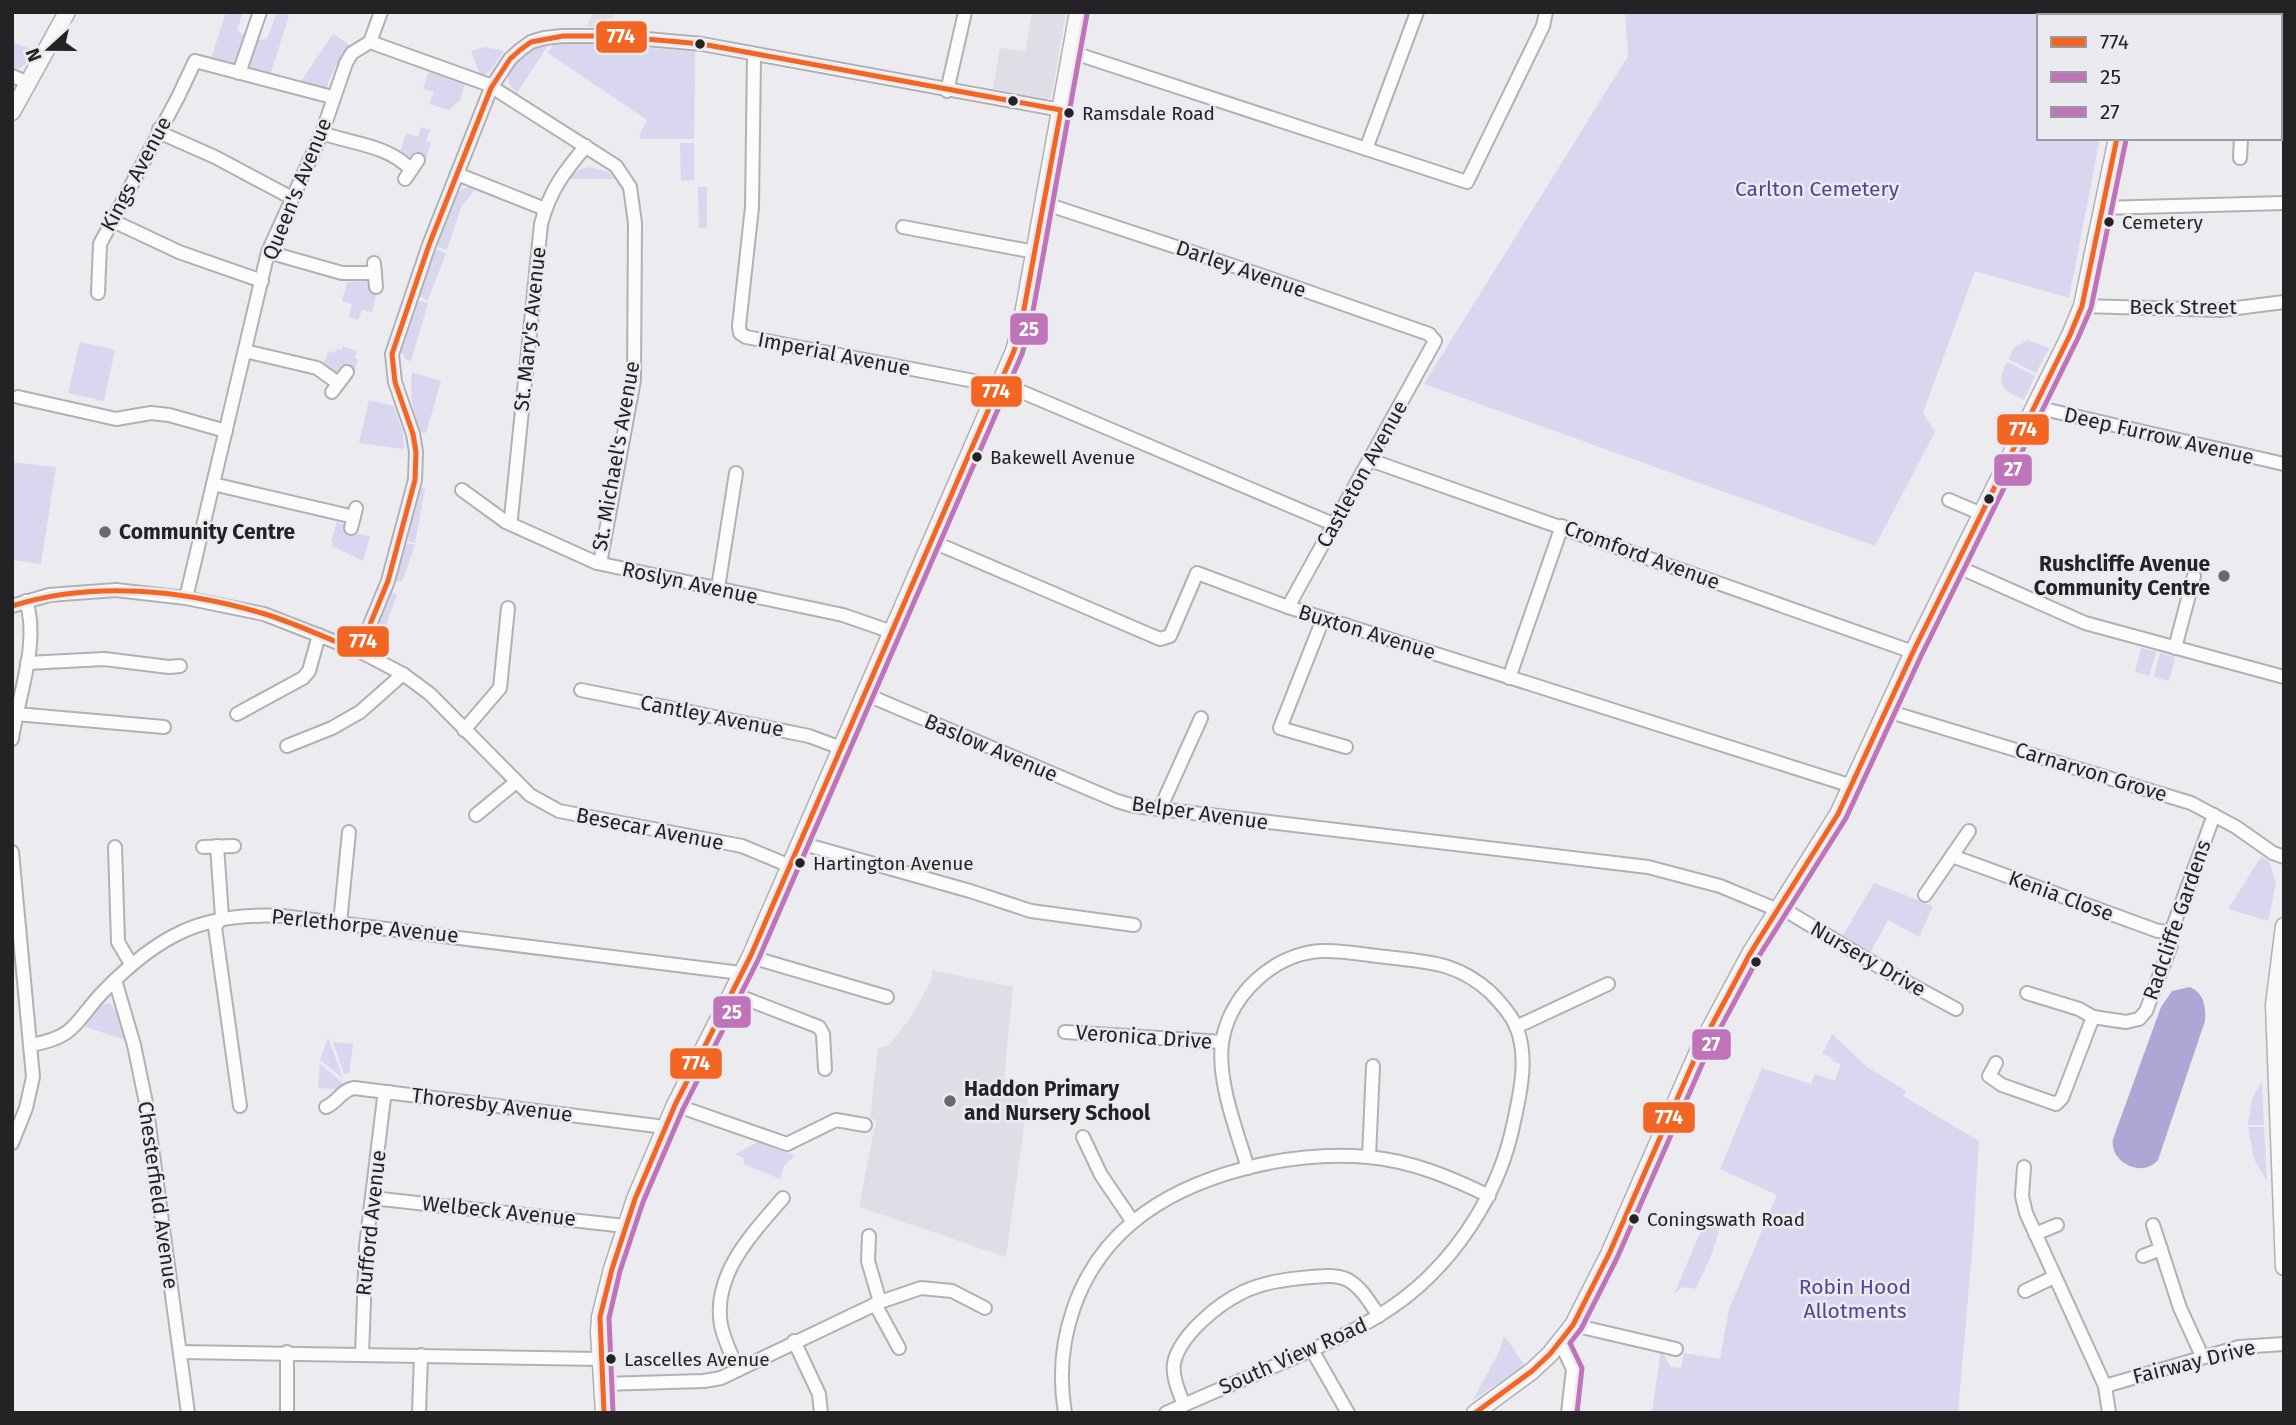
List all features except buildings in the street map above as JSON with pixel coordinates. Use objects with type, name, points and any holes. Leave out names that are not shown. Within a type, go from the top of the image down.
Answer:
[{"type":"street","points":[[12,112],[20,79],[67,12]]},
{"type":"street","points":[[260,12],[239,73],[332,97]]},
{"type":"street","points":[[381,12],[370,42],[453,70],[491,88]]},
{"type":"street","points":[[947,91],[965,12]]},
{"type":"street","points":[[604,1413],[600,1317],[625,1226],[675,1105],[751,954],[1014,351],[1035,252],[1078,12]]},
{"type":"street","points":[[1366,149],[1417,12]]},
{"type":"street","points":[[1071,52],[1467,182],[1543,26],[1546,12]]},
{"type":"street","points":[[359,651],[388,581],[415,480],[416,452],[413,434],[395,382],[392,354],[410,297],[491,88],[510,59],[520,50],[531,42],[563,36],[613,36],[702,44],[1061,110]]},
{"type":"street","name":"Queen's Avenue","points":[[186,598],[268,252],[322,132],[345,63],[352,53],[370,42]]},
{"type":"street","name":"Imperial Avenue","points":[[754,55],[752,207],[740,333],[746,337],[1000,384]]},
{"type":"street","name":"Kings Avenue","points":[[98,293],[100,244],[195,61],[239,73]]},
{"type":"street","name":"St. Michael's Avenue","points":[[491,88],[616,166],[628,181],[635,223],[634,380],[603,546],[597,563]]},
{"type":"street","points":[[159,129],[163,134],[215,157],[292,198]]},
{"type":"street","points":[[322,132],[379,149],[411,170]]},
{"type":"street","points":[[1475,1413],[1532,1371],[1573,1325],[1609,1254],[1699,1049],[1751,952],[1820,846],[1852,786],[1913,653],[2082,306],[2117,140]]},
{"type":"street","points":[[2240,158],[2241,140]]},
{"type":"street","name":"St. Mary's Avenue","points":[[506,522],[511,518],[541,224],[558,180],[586,146]]},
{"type":"street","points":[[457,174],[545,209]]},
{"type":"street","points":[[2101,208],[2284,203]]},
{"type":"street","name":"Darley Avenue","points":[[1043,204],[1240,268],[1429,334],[1435,341]]},
{"type":"street","points":[[111,220],[179,253],[262,281]]},
{"type":"street","points":[[903,227],[1035,252]]},
{"type":"street","points":[[268,252],[342,273],[375,268],[376,287]]},
{"type":"street","name":"Beck Street","points":[[2082,306],[2221,310],[2284,302]]},
{"type":"street","name":"Castleton Avenue","points":[[1288,607],[1435,341]]},
{"type":"street","points":[[245,351],[317,368],[339,382]]},
{"type":"street","points":[[1000,384],[1333,524]]},
{"type":"street","points":[[18,397],[116,419],[151,412],[226,431]]},
{"type":"street","name":"Deep Furrow Avenue","points":[[2035,407],[2284,464]]},
{"type":"street","name":"Cromford Avenue","points":[[1370,460],[1562,526],[1913,653]]},
{"type":"street","points":[[718,588],[736,473]]},
{"type":"street","points":[[213,484],[354,518]]},
{"type":"street","name":"Roslyn Avenue","points":[[462,490],[506,522],[597,563],[843,615],[892,632]]},
{"type":"street","points":[[1949,500],[1982,514]]},
{"type":"street","points":[[1509,678],[1562,526]]},
{"type":"street","name":"Buxton Avenue","points":[[931,541],[1160,639],[1170,636],[1197,573],[1323,619],[1852,786]]},
{"type":"street","points":[[1956,566],[2085,623],[2284,677]]},
{"type":"street","points":[[2175,648],[2194,576]]},
{"type":"street","name":"Besecar Avenue","points":[[12,606],[81,591],[116,590],[186,598],[257,612],[359,651],[403,674],[430,694],[516,782],[536,799],[559,811],[742,846],[790,866]]},
{"type":"street","points":[[12,739],[32,630],[26,601]]},
{"type":"street","points":[[464,730],[500,688],[508,608]]},
{"type":"street","points":[[1323,619],[1280,729],[1346,747]]},
{"type":"street","points":[[237,714],[303,678],[309,671],[319,635]]},
{"type":"street","points":[[27,663],[104,659],[180,666]]},
{"type":"street","points":[[287,746],[332,728],[360,712],[403,674]]},
{"type":"street","name":"Cantley Avenue","points":[[581,690],[809,736],[841,748]]},
{"type":"street","name":"Baslow Avenue","points":[[865,694],[1117,801]]},
{"type":"street","name":"Carnarvon Grove","points":[[1887,711],[2191,803],[2284,857]]},
{"type":"street","points":[[16,714],[164,727]]},
{"type":"street","points":[[1160,809],[1201,718]]},
{"type":"street","points":[[476,815],[516,782]]},
{"type":"street","name":"Belper Avenue","points":[[1117,801],[1160,809],[1648,867],[1720,886],[1779,908]]},
{"type":"street","name":"Radcliffe Gardens","points":[[2026,993],[2079,1009],[2093,1017],[2126,1023],[2139,1019],[2146,1011],[2171,945],[2171,932],[2214,815]]},
{"type":"street","points":[[1926,895],[1969,831]]},
{"type":"street","points":[[340,923],[349,832]]},
{"type":"street","points":[[800,843],[1031,911],[1135,925]]},
{"type":"street","points":[[203,847],[234,845]]},
{"type":"street","points":[[217,846],[222,917],[215,927],[240,1106]]},
{"type":"street","points":[[115,848],[118,942],[131,964]]},
{"type":"street","points":[[12,852],[33,1077],[30,1096],[12,1143]]},
{"type":"street","name":"Kenia Close","points":[[1952,856],[2158,931],[2171,932]]},
{"type":"street","name":"Nursery Drive","points":[[1779,908],[1956,1009]]},
{"type":"street","name":"Perlethorpe Avenue","points":[[31,1045],[55,1040],[67,1034],[131,964],[173,934],[222,917],[272,915],[741,973]]},
{"type":"street","points":[[2284,926],[2274,1005],[2284,1263]]},
{"type":"street","name":"South View Road","points":[[1166,1413],[1312,1350],[1379,1316],[1420,1286],[1460,1242],[1489,1196],[1510,1141],[1521,1090],[1523,1064],[1516,1027],[1500,1002],[1474,978],[1451,967],[1430,962],[1322,951],[1303,954],[1282,962],[1258,977],[1242,996],[1222,1042],[1222,1072],[1248,1168]]},
{"type":"street","points":[[751,954],[758,959],[887,997]]},
{"type":"street","name":"Chesterfield Avenue","points":[[115,980],[134,1045],[146,1103],[188,1413]]},
{"type":"street","points":[[1516,1027],[1608,984]]},
{"type":"street","points":[[731,993],[819,1027],[823,1034],[825,1069]]},
{"type":"street","points":[[1996,1063],[1989,1076],[2016,1084],[2047,1103],[2056,1104],[2062,1098],[2093,1017]]},
{"type":"street","name":"Veronica Drive","points":[[1065,1032],[1222,1042]]},
{"type":"street","points":[[1369,1157],[1373,1066]]},
{"type":"street","name":"Thoresby Avenue","points":[[326,1107],[350,1088],[665,1127]]},
{"type":"street","name":"Rufford Avenue","points":[[362,1355],[366,1246],[384,1098],[389,1092]]},
{"type":"street","points":[[675,1105],[787,1144],[835,1120],[865,1125]]},
{"type":"street","points":[[1083,1137],[1101,1175],[1133,1222]]},
{"type":"street","points":[[1065,1413],[1060,1384],[1064,1341],[1074,1304],[1095,1266],[1113,1242],[1133,1222],[1178,1194],[1248,1168],[1306,1156],[1369,1157],[1402,1161],[1430,1170],[1489,1196]]},
{"type":"street","name":"Fairway Drive","points":[[2024,1167],[2022,1196],[2025,1213],[2105,1386],[2109,1413]]},
{"type":"street","name":"Welbeck Avenue","points":[[372,1198],[625,1226]]},
{"type":"street","points":[[738,1370],[721,1326],[721,1299],[725,1281],[746,1243],[783,1198]]},
{"type":"street","points":[[2035,1234],[2057,1225]]},
{"type":"street","points":[[2153,1225],[2180,1308],[2202,1356]]},
{"type":"street","points":[[869,1236],[868,1261],[877,1303],[899,1348]]},
{"type":"street","points":[[2143,1256],[2161,1249]]},
{"type":"street","points":[[1184,1405],[1173,1366],[1189,1332],[1243,1292],[1298,1278],[1338,1277],[1346,1279],[1364,1293],[1379,1316]]},
{"type":"street","points":[[2025,1291],[2054,1277]]},
{"type":"street","points":[[603,1384],[704,1381],[721,1378],[877,1303],[921,1288],[952,1291],[985,1308]]},
{"type":"street","points":[[1573,1325],[1676,1349]]},
{"type":"street","points":[[794,1341],[819,1394],[821,1413]]},
{"type":"street","points":[[1560,1342],[1573,1369],[1568,1413]]},
{"type":"street","name":"Fairway Drive","points":[[2105,1386],[2239,1347],[2284,1344]]},
{"type":"street","points":[[1312,1350],[1348,1413]]},
{"type":"street","points":[[180,1352],[601,1359]]},
{"type":"street","points":[[287,1352],[287,1413]]},
{"type":"street","points":[[419,1413],[421,1355]]},
{"type":"shaded area","points":[[593,12],[616,12],[608,27],[587,27]]},
{"type":"shaded area","points":[[1032,12],[1066,12],[1051,99],[993,89],[1000,48],[1025,51]]},
{"type":"shaded area","name":"Haddon Primary and Nursery School","points":[[932,970],[1013,987],[1004,1079],[1030,1084],[1006,1257],[859,1207],[876,1120],[870,1118],[878,1048],[889,1045],[909,1020],[931,981]]},
{"type":"shaded area","points":[[2190,987],[2203,1001],[2205,1021],[2158,1160],[2144,1168],[2136,1168],[2121,1161],[2116,1155],[2113,1139],[2161,1007],[2172,991]]},
{"type":"green space","points":[[226,12],[243,12],[237,30],[245,36],[233,66],[210,62]]},
{"type":"green space","points":[[277,12],[289,15],[270,76],[252,72],[249,65],[256,40],[267,39]]},
{"type":"green space","name":"Carlton Cemetery","points":[[1625,12],[2135,12],[2037,14],[2037,140],[2100,140],[2069,298],[1975,271],[1923,413],[1935,432],[1875,546],[1424,384],[1628,56]]},
{"type":"green space","points":[[333,34],[350,45],[335,67],[326,89],[299,84]]},
{"type":"green space","points":[[12,42],[34,50],[25,65],[18,69],[12,68]]},
{"type":"green space","points":[[576,43],[695,52],[694,139],[642,139],[639,136],[647,120],[548,53],[553,45]]},
{"type":"green space","points":[[549,44],[517,93],[509,84],[508,74],[526,55]]},
{"type":"green space","points":[[485,47],[504,51],[490,71],[481,77],[471,51]]},
{"type":"green space","points":[[429,71],[465,84],[460,100],[449,110],[429,104],[434,92],[423,89]]},
{"type":"green space","points":[[421,127],[430,130],[426,141],[431,143],[426,158],[411,160],[400,152],[406,133],[418,137]]},
{"type":"green space","points":[[680,143],[694,143],[694,180],[681,181]]},
{"type":"green space","points":[[589,167],[609,172],[616,179],[566,179]]},
{"type":"green space","points":[[469,187],[476,188],[461,207],[447,250],[436,246],[456,195]]},
{"type":"green space","points":[[698,187],[707,187],[707,228],[699,228]]},
{"type":"green space","points":[[435,249],[446,253],[428,300],[416,296]]},
{"type":"green space","points":[[370,281],[376,296],[372,312],[362,310],[358,320],[349,317],[352,304],[342,301],[347,282]]},
{"type":"green space","points":[[414,299],[428,303],[411,361],[404,359],[405,355],[399,354]]},
{"type":"green space","points":[[2028,340],[2049,348],[2036,373],[2008,359],[2015,347]]},
{"type":"green space","points":[[80,342],[115,350],[104,401],[68,393]]},
{"type":"green space","points":[[343,346],[357,351],[355,358],[358,359],[355,370],[349,369],[337,378],[322,366],[329,351],[335,353]]},
{"type":"green space","points":[[2007,362],[2035,376],[2024,400],[2006,390],[2001,382]]},
{"type":"green space","points":[[412,372],[441,381],[426,433],[420,432],[414,410]]},
{"type":"green space","points":[[369,400],[394,406],[403,433],[404,449],[359,443]]},
{"type":"green space","points":[[12,462],[56,467],[41,564],[12,560]]},
{"type":"green space","points":[[418,482],[421,482],[420,487],[425,488],[415,543],[408,541],[407,536]]},
{"type":"green space","points":[[337,522],[345,525],[345,532],[370,536],[363,561],[332,546]]},
{"type":"green space","points":[[406,543],[415,545],[402,582],[395,580]]},
{"type":"green space","points":[[389,592],[397,595],[384,630],[389,650],[384,659],[372,651],[370,640]]},
{"type":"green space","points":[[2141,648],[2156,652],[2149,676],[2135,672]]},
{"type":"green space","points":[[2160,653],[2175,657],[2169,681],[2154,677]]},
{"type":"green space","points":[[2261,857],[2269,861],[2276,883],[2268,921],[2228,909]]},
{"type":"green space","points":[[1874,883],[1933,906],[1919,937],[1888,920],[1870,953],[1842,937]]},
{"type":"green space","points":[[108,1003],[113,1006],[126,1040],[85,1027],[99,1007]]},
{"type":"green space","name":"Robin Hood Allotments","points":[[1832,1034],[1867,1067],[1906,1091],[1903,1096],[1979,1141],[1958,1413],[1652,1413],[1661,1350],[1671,1367],[1681,1368],[1684,1353],[1720,1359],[1729,1309],[1777,1195],[1720,1169],[1762,1068],[1811,1084],[1815,1074],[1835,1081],[1841,1064],[1822,1054]]},
{"type":"green space","points":[[328,1038],[343,1078],[320,1060]]},
{"type":"green space","points":[[333,1042],[353,1044],[349,1073],[344,1074]]},
{"type":"green space","points":[[320,1064],[345,1085],[339,1089],[318,1088]]},
{"type":"green space","points":[[2262,1081],[2264,1125],[2248,1125],[2252,1099]]},
{"type":"green space","points":[[2248,1127],[2264,1127],[2267,1181],[2254,1159]]},
{"type":"green space","points":[[758,1142],[795,1155],[784,1166],[780,1179],[743,1164],[745,1159],[735,1154]]},
{"type":"green space","points":[[1708,1214],[1719,1227],[1710,1259],[1695,1289],[1683,1287],[1674,1294]]},
{"type":"green space","points":[[1503,1337],[1525,1366],[1473,1400],[1501,1348]]},
{"type":"transit line","name":"25","points":[[613,1412],[609,1318],[620,1271],[643,1202],[683,1109],[759,958],[1022,354],[1031,322],[1087,14]]},
{"type":"transit line","name":"774","points":[[12,606],[74,593],[139,591],[171,594],[265,614],[359,651],[388,581],[415,480],[416,452],[413,434],[395,382],[392,354],[429,245],[491,88],[510,59],[531,42],[563,36],[613,36],[702,44],[1061,110],[1014,351],[751,955],[675,1105],[635,1199],[612,1269],[600,1317],[604,1413]]},
{"type":"transit line","name":"774","points":[[1475,1413],[1532,1371],[1550,1354],[1573,1325],[1609,1254],[1699,1049],[1751,952],[1838,814],[1913,652],[2082,306],[2117,140]]},
{"type":"transit line","name":"27","points":[[1577,1413],[1582,1368],[1570,1343],[1581,1329],[1617,1258],[1707,1053],[1759,956],[1846,818],[1921,656],[2091,308],[2126,140]]},
{"type":"place","name":"Ramsdale Road","points":[[1069,113]]},
{"type":"place","name":"Cemetery","points":[[2109,222]]},
{"type":"place","name":"Bakewell Avenue","points":[[977,457]]},
{"type":"place","name":"Community Centre","points":[[105,532]]},
{"type":"place","name":"Rushcliffe Avenue Community Centre","points":[[2224,576]]},
{"type":"place","name":"Hartington Avenue","points":[[800,863]]},
{"type":"place","name":"Haddon Primary and Nursery School","points":[[950,1101]]},
{"type":"place","name":"Coningswath Road","points":[[1634,1219]]},
{"type":"place","name":"Lascelles Avenue","points":[[611,1359]]}]
